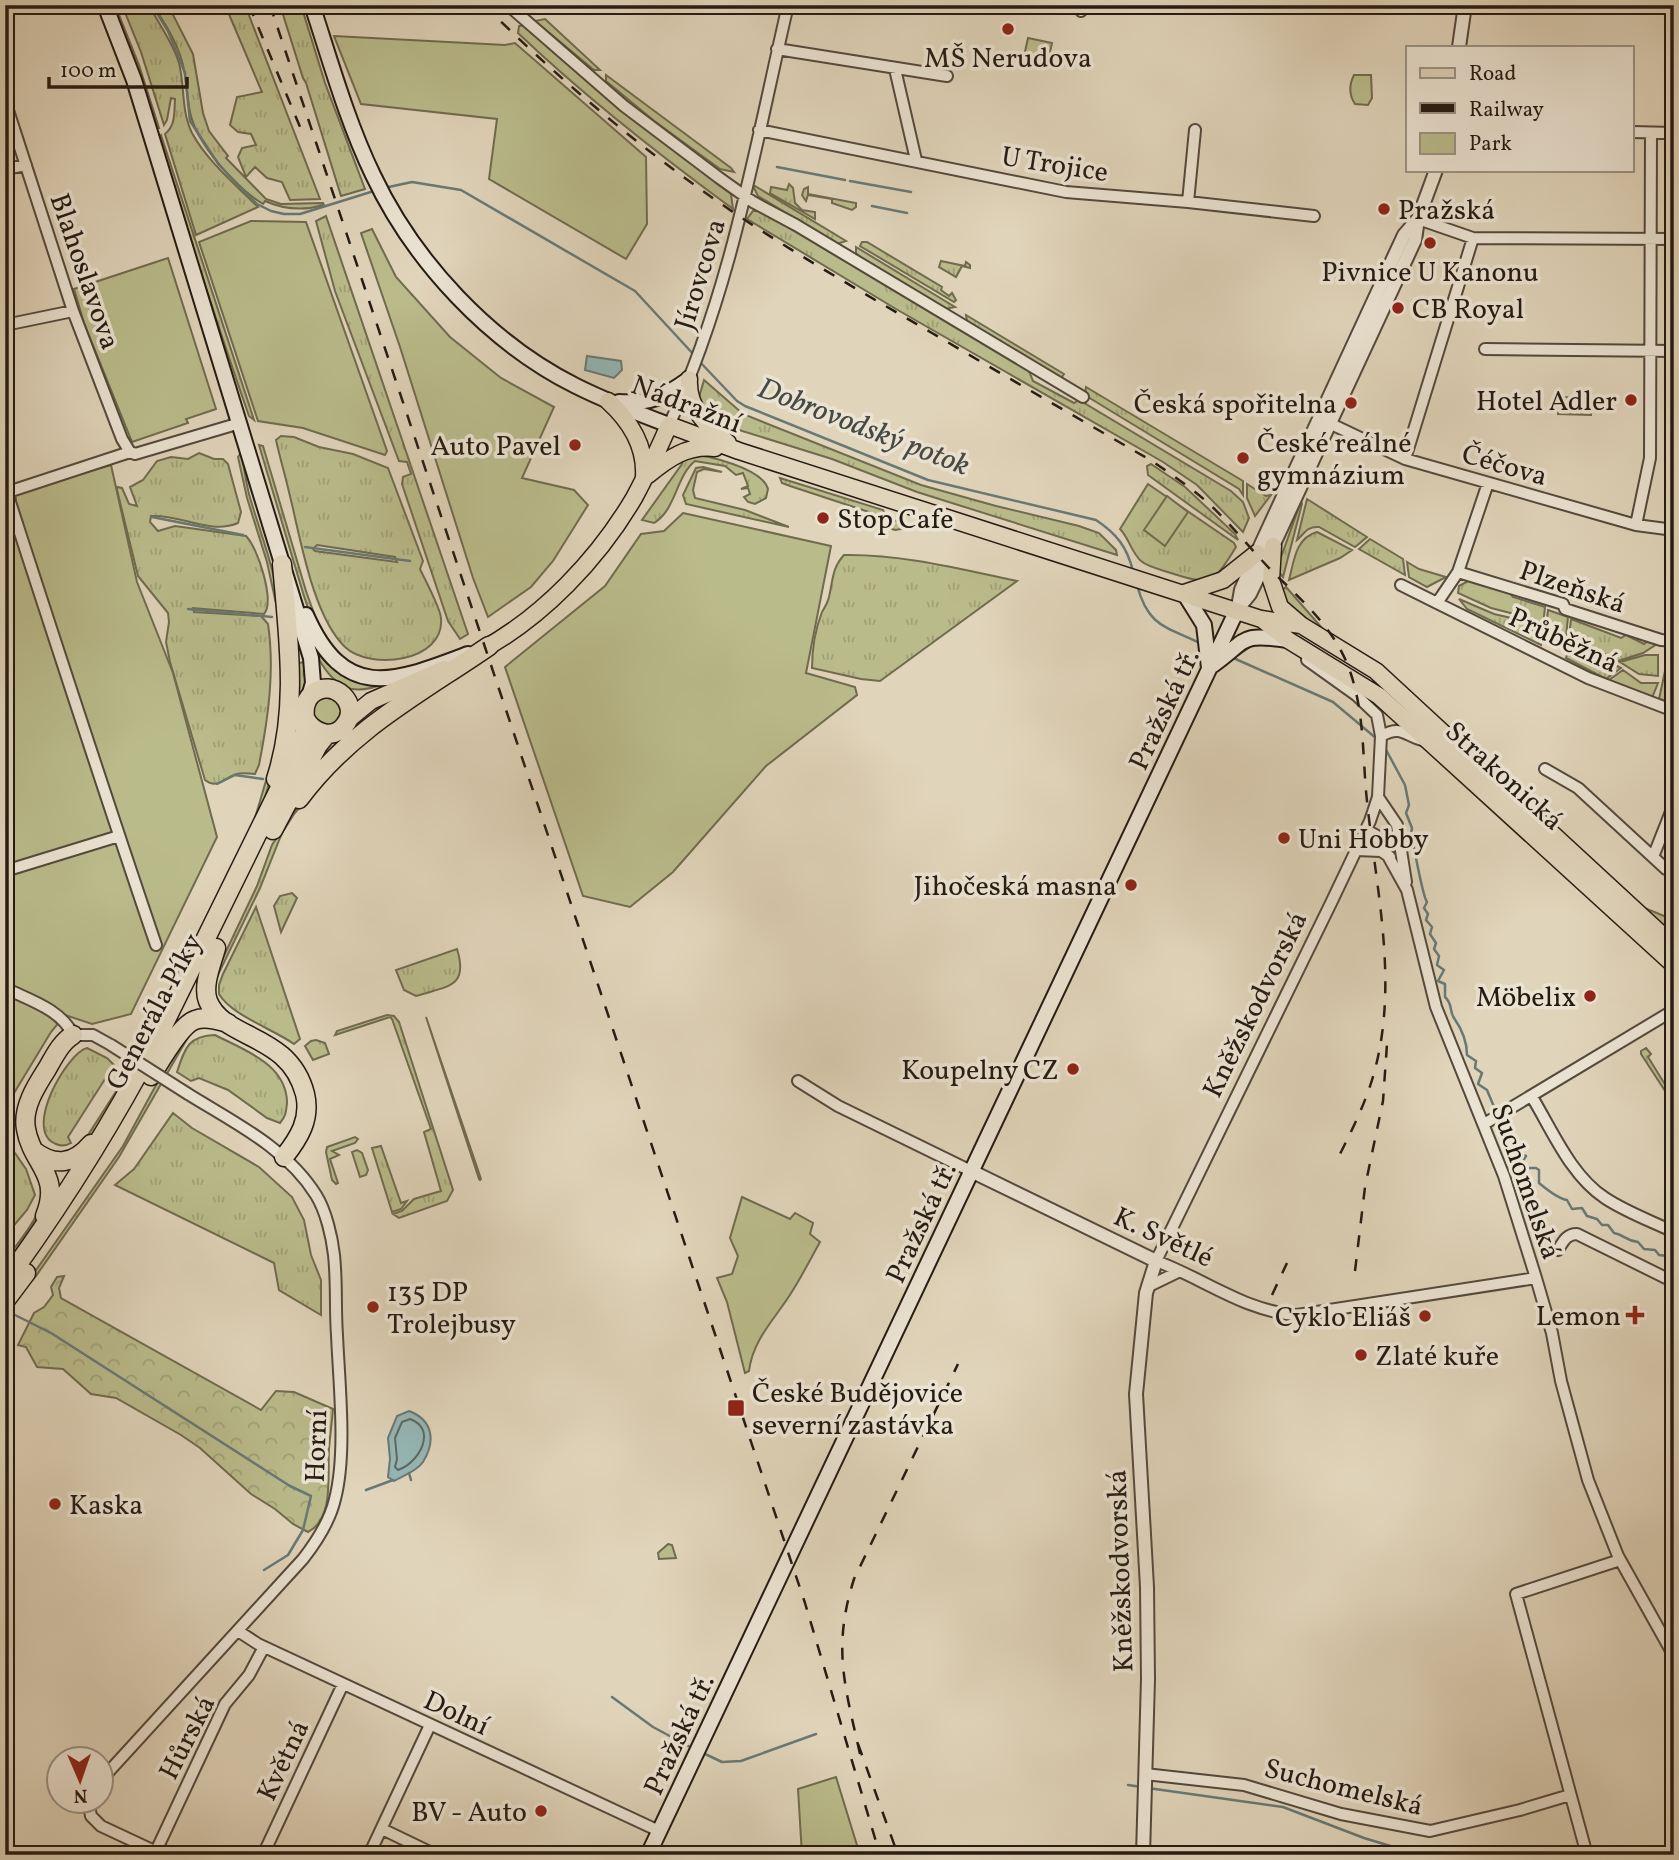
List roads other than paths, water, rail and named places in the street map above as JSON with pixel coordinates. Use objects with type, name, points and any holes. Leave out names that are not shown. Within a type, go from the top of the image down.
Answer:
[{"type":"highway","points":[[262,840],[289,718],[291,662],[282,564]]},
{"type":"highway","points":[[262,840],[353,739],[374,722],[489,646]]},
{"type":"highway","points":[[320,689],[338,691],[349,705],[349,719],[340,730],[327,734],[313,729],[305,718],[304,710],[309,697],[320,689]]},
{"type":"highway","name":"Generála Píky","points":[[7,1292],[83,1191],[151,1076],[216,948],[302,743],[305,718]]},
{"type":"highway","name":"Generála Píky","points":[[7,1292],[34,1241],[75,1183],[118,1112],[262,840],[317,745],[327,734]]},
{"type":"highway","points":[[216,948],[206,993],[211,1007],[229,1023],[272,1047],[288,1060],[306,1097],[305,1119],[298,1139],[284,1157]]},
{"type":"highway","points":[[151,1076],[185,1026],[206,1019],[229,1023]]},
{"type":"highway","points":[[34,1241],[51,1197],[49,1182],[29,1142],[25,1124],[31,1097],[59,1048],[73,1035]]},
{"type":"highway","points":[[34,1151],[55,1162],[74,1159],[118,1112]]},
{"type":"main road","points":[[105,5],[134,80],[311,657],[320,673],[338,691],[362,695],[410,683]]},
{"type":"main road","name":"Nádražní","points":[[312,5],[349,118],[374,177],[410,238],[448,288],[474,313],[528,356],[573,385],[608,401],[739,451],[1237,610]]},
{"type":"main road","points":[[608,401],[652,401],[667,395],[689,379]]},
{"type":"main road","points":[[689,379],[691,398],[698,414],[739,451]]},
{"type":"main road","points":[[608,401],[637,437],[644,460],[644,479]]},
{"type":"main road","points":[[349,719],[371,701],[434,674],[489,646],[521,626],[547,603],[617,525],[644,479],[669,425]]},
{"type":"main road","points":[[644,479],[668,459],[687,449],[705,447],[739,451]]},
{"type":"main road","points":[[1273,546],[1270,580],[1272,590],[1280,607],[1301,625]]},
{"type":"main road","points":[[1212,662],[1204,625],[1184,593],[1223,580],[1257,554]]},
{"type":"main road","points":[[282,564],[314,635],[336,663],[358,676],[380,679],[409,674],[489,646]]},
{"type":"main road","points":[[1237,610],[1261,619],[1301,625]]},
{"type":"main road","name":"Pražská tř.","points":[[648,1855],[1212,662],[1226,647],[1237,610]]},
{"type":"main road","name":"Strakonická","points":[[1261,619],[1288,640],[1379,696],[1674,965]]},
{"type":"main road","name":"Strakonická","points":[[1301,625],[1376,671],[1674,946]]},
{"type":"main road","points":[[1226,647],[1256,636],[1288,640]]},
{"type":"main road","points":[[309,697],[313,683],[311,657]]},
{"type":"street","points":[[508,5],[624,106],[753,202],[1083,397]]},
{"type":"street","name":"Jírovcova","points":[[669,425],[706,335],[726,271],[788,5]]},
{"type":"street","points":[[1459,46],[1465,5]]},
{"type":"street","points":[[777,49],[947,76]]},
{"type":"street","points":[[759,130],[916,160],[895,69]]},
{"type":"street","name":"Blahoslavova","points":[[5,101],[73,311],[122,439],[130,452]]},
{"type":"street","points":[[1188,201],[1195,130]]},
{"type":"street","points":[[1634,132],[1674,133]]},
{"type":"street","points":[[1636,525],[1650,457],[1651,133]]},
{"type":"street","name":"U Trojice","points":[[916,160],[1066,192],[1188,201],[1314,216]]},
{"type":"street","points":[[5,169],[26,165]]},
{"type":"street","name":"Pražská tř.","points":[[1237,610],[1250,594],[1415,240],[1418,219],[1435,172]]},
{"type":"street","points":[[1418,219],[1473,238],[1674,239]]},
{"type":"street","name":"Pražská tř.","points":[[1237,610],[1241,590],[1257,554],[1404,235],[1418,219]]},
{"type":"street","points":[[1405,459],[1473,238]]},
{"type":"street","points":[[5,325],[73,311]]},
{"type":"street","points":[[1485,349],[1674,351]]},
{"type":"street","points":[[156,945],[7,493],[130,452],[135,454],[240,423]]},
{"type":"street","name":"Čéčova","points":[[1329,423],[1405,459],[1636,525],[1674,530]]},
{"type":"street","points":[[1437,603],[1458,572],[1488,483]]},
{"type":"street","name":"Plzeňská","points":[[1458,572],[1563,604],[1565,609],[1661,640],[1674,640]]},
{"type":"street","name":"Průběžná","points":[[1401,585],[1588,678],[1674,711]]},
{"type":"street","name":"Kněžskodvorská","points":[[1143,1855],[1148,1679],[1147,1587],[1136,1394],[1147,1287],[1156,1261],[1366,830],[1378,797],[1381,736],[1377,715],[1309,661],[1288,640]]},
{"type":"street","points":[[1381,736],[1398,730],[1428,742]]},
{"type":"street","points":[[1545,769],[1578,788],[1666,869],[1674,872]]},
{"type":"street","points":[[1378,797],[1397,825],[1407,890]]},
{"type":"street","points":[[1653,857],[1674,804]]},
{"type":"street","name":"Suchomelská","points":[[1366,830],[1377,836],[1407,890],[1430,987],[1488,1122],[1552,1333],[1561,1381],[1588,1480],[1620,1560],[1674,1656]]},
{"type":"street","points":[[5,871],[119,836]]},
{"type":"street","points":[[1356,850],[1381,851],[1391,858]]},
{"type":"street","points":[[5,988],[54,1013],[66,1023],[73,1035]]},
{"type":"street","points":[[1488,1122],[1674,1010]]},
{"type":"street","name":"Horní","points":[[73,1035],[93,1035],[111,1045],[284,1157],[316,1196],[334,1253],[340,1392],[338,1482],[332,1511],[313,1545],[238,1632],[116,1764]]},
{"type":"street","name":"K. Světlé","points":[[798,1081],[838,1106],[1251,1306],[1297,1315],[1536,1278]]},
{"type":"street","points":[[1532,1097],[1569,1158],[1592,1188],[1622,1208],[1674,1232]]},
{"type":"street","points":[[1558,1250],[1566,1237],[1577,1234],[1674,1282]]},
{"type":"street","points":[[1147,1287],[1180,1271]]},
{"type":"street","points":[[1587,1855],[1516,1594],[1620,1560]]},
{"type":"street","name":"Dolní","points":[[238,1632],[264,1647],[659,1831]]},
{"type":"street","name":"Hůrská","points":[[160,1853],[225,1704],[249,1675],[264,1647]]},
{"type":"street","name":"Květná","points":[[263,1855],[343,1684]]},
{"type":"street","points":[[369,1855],[430,1724]]},
{"type":"street","name":"Suchomelská","points":[[1145,1784],[1244,1785],[1341,1814],[1430,1831],[1570,1796]]},
{"type":"street","points":[[91,1814],[101,1826],[160,1853]]},
{"type":"street","points":[[382,1829],[436,1855]]},
{"type":"water","points":[[587,356],[621,361],[622,370],[614,378],[585,370]]},
{"type":"water","points":[[409,1411],[427,1426],[430,1446],[423,1462],[414,1471],[394,1481],[388,1477],[388,1438],[397,1416]]},
{"type":"waterway","name":"Dobrovodský potok","points":[[152,5],[168,31],[185,73],[190,121],[219,165],[257,204],[271,211],[300,214],[374,191]]},
{"type":"waterway","points":[[777,167],[845,180]]},
{"type":"waterway","points":[[850,181],[911,192]]},
{"type":"waterway","name":"Dobrovodský potok","points":[[384,188],[412,182],[461,190],[635,291],[695,356]]},
{"type":"waterway","points":[[872,206],[907,213]]},
{"type":"waterway","name":"Dobrovodský potok","points":[[699,361],[745,406],[928,480],[1096,520],[1120,542],[1133,571]]},
{"type":"waterway","points":[[152,517],[243,535]]},
{"type":"waterway","points":[[305,547],[410,561]]},
{"type":"waterway","name":"Dobrovodský potok","points":[[1137,585],[1141,599],[1152,617],[1167,628],[1200,643]]},
{"type":"waterway","points":[[188,609],[272,617]]},
{"type":"waterway","name":"Dobrovodský potok","points":[[1231,657],[1333,702],[1377,739]]},
{"type":"waterway","name":"Dobrovodský potok","points":[[1384,746],[1405,785],[1409,805],[1406,813],[1412,828],[1411,835],[1427,902],[1424,908],[1428,914],[1426,920],[1432,927],[1430,934],[1436,943],[1434,949],[1439,956],[1437,965],[1444,970],[1438,981],[1445,984],[1445,997],[1463,1035],[1467,1055],[1476,1061],[1475,1068],[1482,1073],[1478,1084],[1487,1090],[1497,1114]]},
{"type":"waterway","points":[[217,784],[235,775],[263,779]]},
{"type":"waterway","name":"Dobrovodský potok","points":[[1500,1120],[1517,1152],[1526,1156],[1521,1164],[1523,1168],[1539,1170],[1539,1183],[1556,1196],[1567,1200],[1572,1209],[1582,1208],[1587,1216],[1597,1219],[1602,1225],[1608,1225],[1614,1233],[1638,1242],[1644,1249],[1655,1250],[1674,1263]]},
{"type":"waterway","points":[[5,1310],[51,1333],[290,1486],[311,1496],[303,1530],[288,1555],[264,1570]]},
{"type":"waterway","points":[[409,1473],[411,1480]]},
{"type":"waterway","points":[[366,1490],[393,1480]]},
{"type":"waterway","points":[[612,1697],[653,1727],[694,1749]]},
{"type":"waterway","points":[[703,1753],[722,1762],[741,1761],[816,1734]]},
{"type":"waterway","points":[[1128,1785],[1142,1787]]},
{"type":"waterway","points":[[1148,1788],[1283,1807],[1364,1838],[1420,1855]]},
{"type":"railway","points":[[249,5],[303,134]]},
{"type":"railway","points":[[270,5],[805,1603],[880,1855]]},
{"type":"railway","points":[[484,5],[604,114],[667,165],[733,212],[856,289],[1152,461],[1187,486],[1223,518],[1324,625],[1347,664],[1357,699],[1380,900],[1385,972],[1385,1008],[1372,1080],[1336,1162]]},
{"type":"railway","points":[[1355,1271],[1365,1187],[1383,1101],[1387,1044]]},
{"type":"railway","points":[[1272,1295],[1287,1263]]},
{"type":"railway","points":[[860,1754],[843,1667],[842,1647],[847,1604],[854,1579],[958,1364]]},
{"type":"railway","points":[[858,1744],[898,1855]]},
{"type":"place","name":"MŠ Nerudova","points":[[1008,29]]},
{"type":"place","name":"Pražská","points":[[1384,209]]},
{"type":"place","name":"Pivnice U Kanonu","points":[[1430,243]]},
{"type":"place","name":"CB Royal","points":[[1398,308]]},
{"type":"place","name":"Hotel Adler","points":[[1631,400]]},
{"type":"place","name":"Česká spořitelna","points":[[1351,403]]},
{"type":"place","name":"Auto Pavel","points":[[575,445]]},
{"type":"place","name":"České reálné gymnázium","points":[[1243,458]]},
{"type":"place","name":"Stop Cafe","points":[[823,518]]},
{"type":"place","name":"Uni Hobby","points":[[1284,838]]},
{"type":"place","name":"Jihočeská masna","points":[[1131,885]]},
{"type":"place","name":"Möbelix","points":[[1590,996]]},
{"type":"place","name":"Koupelny CZ","points":[[1073,1069]]},
{"type":"place","name":"135 DP Trolejbusy","points":[[373,1307]]},
{"type":"place","name":"Lemon","points":[[1635,1315]]},
{"type":"place","name":"Cyklo Eliáš","points":[[1425,1316]]},
{"type":"place","name":"Zlaté kuře","points":[[1361,1355]]},
{"type":"place","name":"České Budějovice severní zastávka","points":[[736,1408]]},
{"type":"place","name":"Kaska","points":[[55,1504]]},
{"type":"place","name":"BV - Auto","points":[[541,1811]]}]
